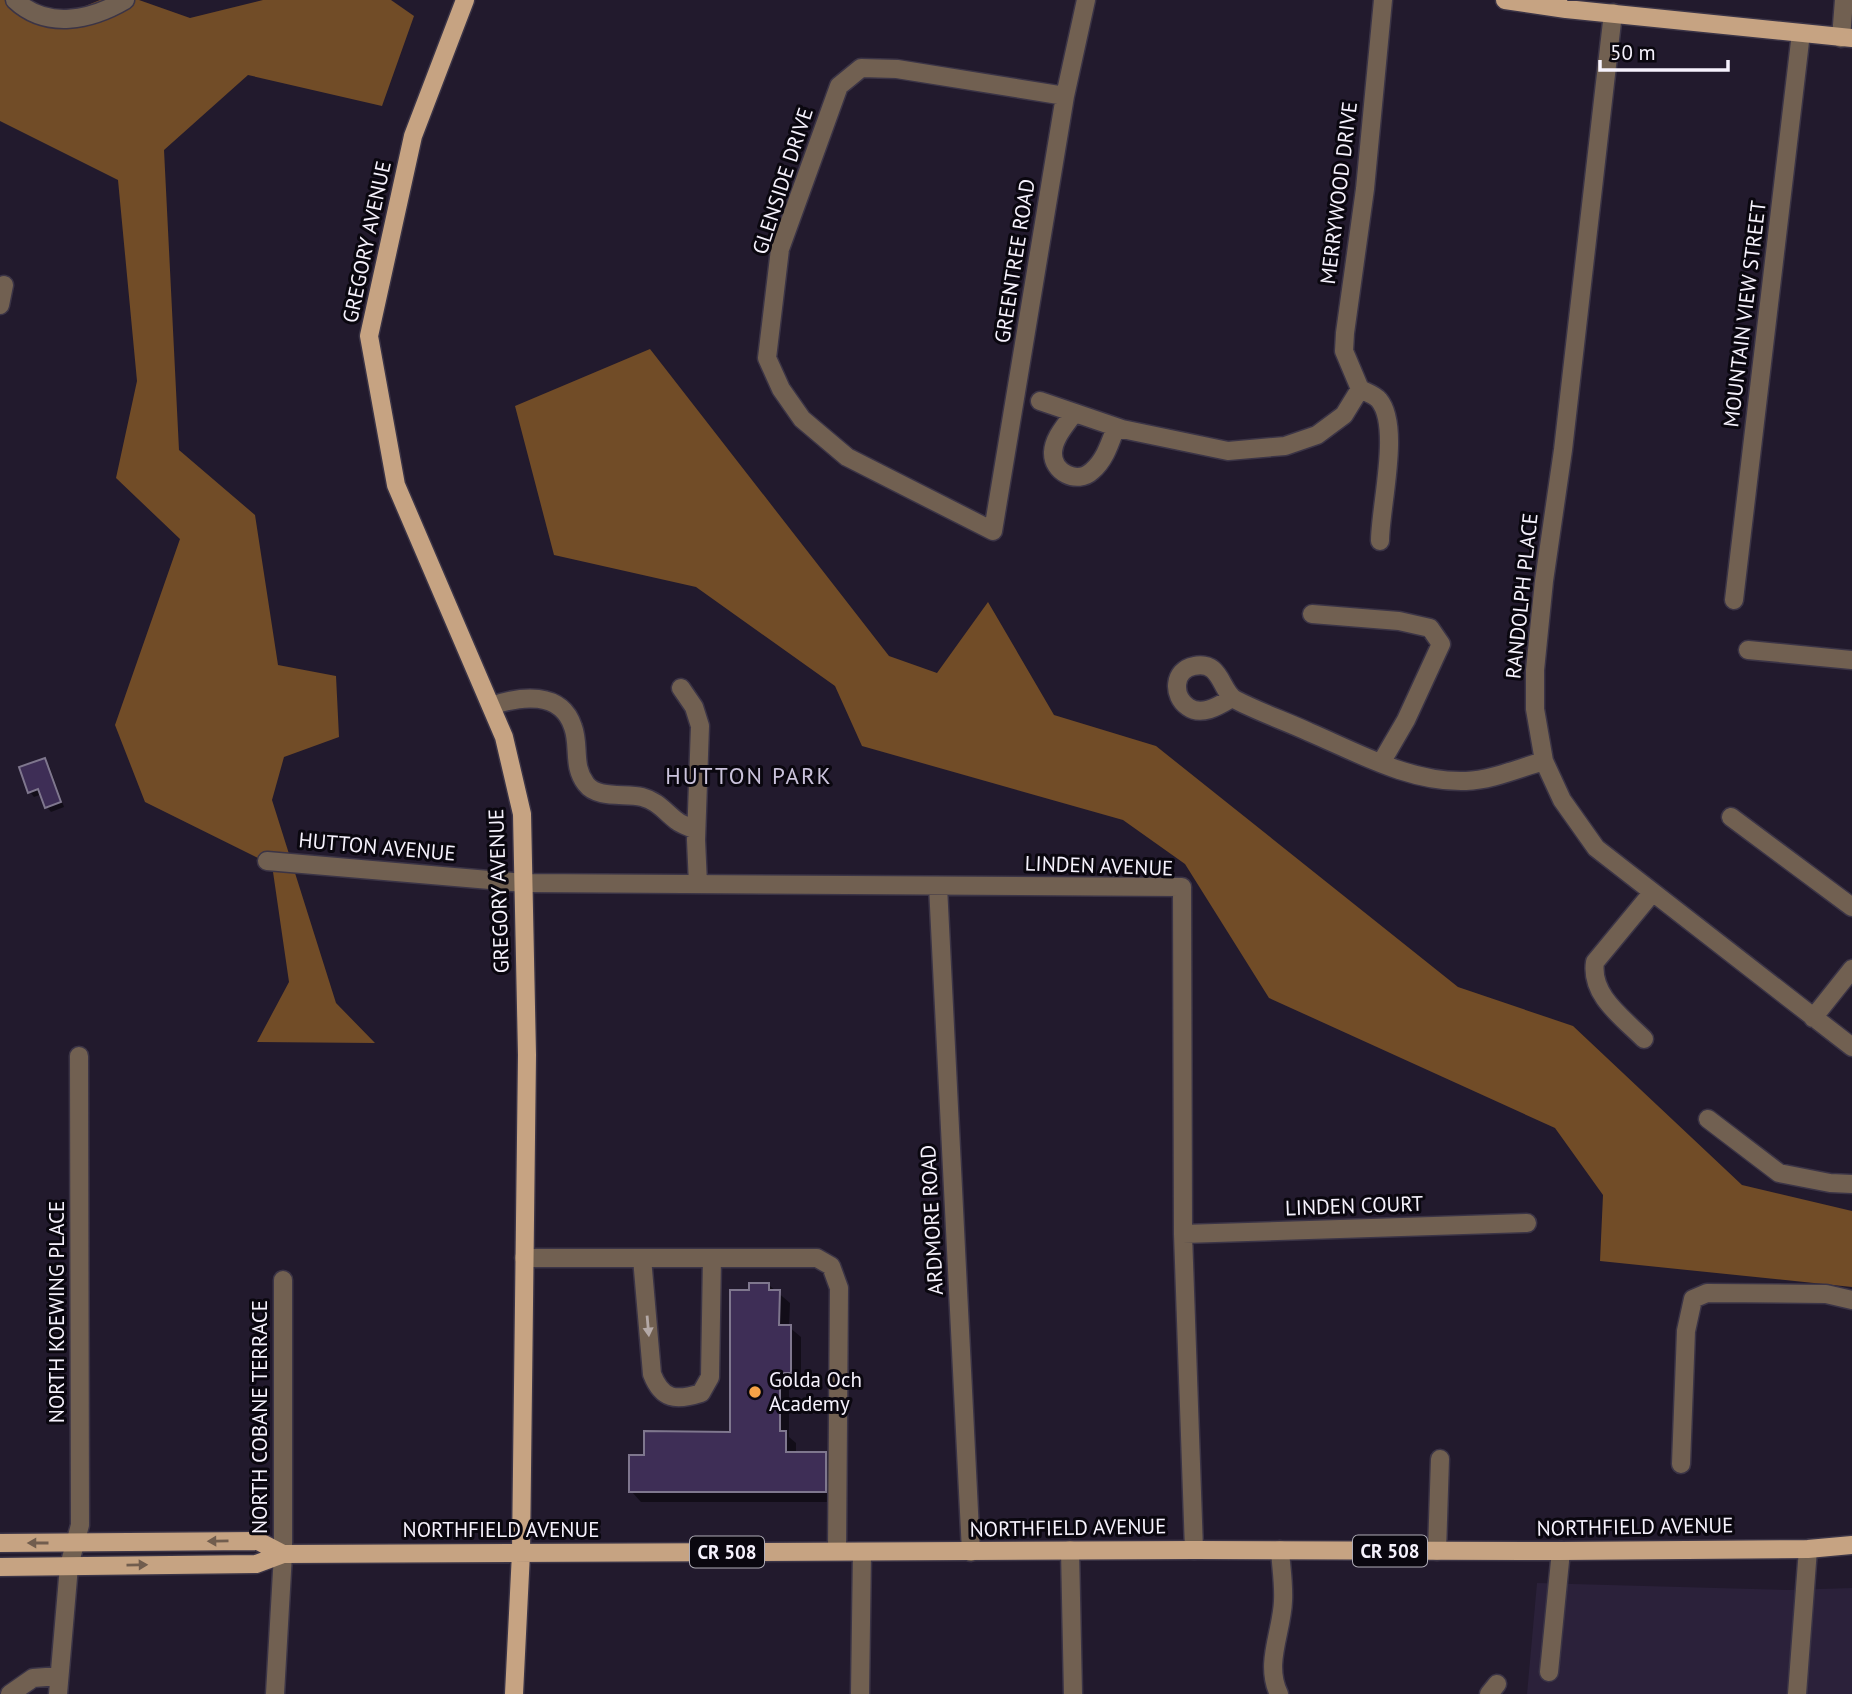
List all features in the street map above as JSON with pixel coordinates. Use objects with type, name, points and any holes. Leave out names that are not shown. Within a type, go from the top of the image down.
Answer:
[{"type":"main road","name":"GREGORY AVENUE","points":[[465,0],[413,136],[369,336],[396,485],[504,737],[522,814],[527,1055],[521,1553],[514,1694]]},
{"type":"main road","points":[[1505,0],[1847,38]]},
{"type":"main road","name":"NORTHFIELD AVENUE","points":[[0,1543],[258,1541],[283,1554]]},
{"type":"main road","name":"NORTHFIELD AVENUE","points":[[0,1567],[256,1564],[283,1554],[1070,1550],[1561,1551],[1808,1549],[1852,1545]]},
{"type":"street","points":[[15,0],[24,8],[49,18],[75,20],[101,12],[125,0]]},
{"type":"street","name":"GREENTREE ROAD","points":[[993,531],[1065,96],[1086,0]]},
{"type":"street","name":"MERRYWOOD DRIVE","points":[[1380,541],[1380,516],[1390,443],[1388,418],[1379,399],[1360,389],[1344,351],[1365,189],[1384,0]]},
{"type":"street","points":[[1844,0],[1847,38]]},
{"type":"street","name":"RANDOLPH PLACE","points":[[1613,13],[1535,670],[1535,709],[1544,761],[1562,800],[1596,848],[1852,1047]]},
{"type":"street","name":"MOUNTAIN VIEW STREET","points":[[1734,600],[1801,33]]},
{"type":"street","name":"GLENSIDE DRIVE","points":[[993,531],[847,457],[802,419],[781,389],[767,358],[780,249],[839,86],[861,68],[897,69],[1065,96]]},
{"type":"street","points":[[0,304],[4,285]]},
{"type":"street","points":[[1040,401],[1116,427],[1228,451],[1285,446],[1317,435],[1344,415],[1360,389]]},
{"type":"street","points":[[1074,413],[1055,442],[1053,454],[1056,467],[1064,474],[1077,478],[1089,474],[1106,452],[1116,427]]},
{"type":"street","points":[[1312,614],[1399,621],[1430,628],[1441,644],[1406,720],[1381,763]]},
{"type":"street","points":[[1748,650],[1852,660]]},
{"type":"street","points":[[681,688],[694,707],[700,726],[696,830],[698,884]]},
{"type":"street","points":[[1232,698],[1381,763],[1434,779],[1467,781],[1544,761]]},
{"type":"street","points":[[491,706],[511,699],[553,701],[563,709],[574,727],[577,768],[586,785],[599,792],[642,797],[661,806],[678,823],[696,830]]},
{"type":"street","points":[[1731,817],[1852,908]]},
{"type":"street","name":"HUTTON AVENUE","points":[[267,861],[524,883]]},
{"type":"street","name":"LINDEN AVENUE","points":[[524,883],[1182,887],[1183,1234],[1194,1550]]},
{"type":"street","name":"ARDMORE ROAD","points":[[938,886],[971,1552]]},
{"type":"street","points":[[1644,1039],[1598,992],[1593,974],[1595,962],[1652,893]]},
{"type":"street","points":[[1813,1018],[1852,969]]},
{"type":"street","name":"NORTH KOEWING PLACE","points":[[58,1685],[69,1566],[80,1525],[79,1056]]},
{"type":"street","points":[[1708,1119],[1779,1173],[1830,1183],[1852,1184]]},
{"type":"street","name":"LINDEN COURT","points":[[1183,1234],[1527,1223]]},
{"type":"street","points":[[524,1258],[817,1258],[831,1266],[839,1288],[837,1551]]},
{"type":"street","points":[[642,1258],[652,1374],[657,1388],[669,1396],[684,1399],[701,1393],[710,1377],[712,1258]]},
{"type":"street","name":"NORTH COBANE TERRACE","points":[[275,1694],[283,1554],[283,1280]]},
{"type":"street","points":[[1681,1464],[1686,1331],[1693,1298],[1707,1293],[1813,1293],[1852,1300]]},
{"type":"street","points":[[1437,1551],[1440,1460]]},
{"type":"street","points":[[1797,1694],[1808,1549]]},
{"type":"street","points":[[1070,1550],[1073,1694]]},
{"type":"street","points":[[1279,1694],[1274,1683],[1272,1665],[1281,1624],[1283,1598],[1280,1550]]},
{"type":"street","points":[[1549,1671],[1561,1551]]},
{"type":"street","points":[[860,1694],[862,1552]]},
{"type":"street","points":[[10,1694],[33,1678],[58,1685]]},
{"type":"shaded area","points":[[0,0],[17,0],[68,13],[100,0],[139,0],[190,18],[263,0],[391,0],[414,16],[382,106],[248,75],[164,150],[179,450],[255,515],[278,665],[336,676],[339,737],[284,757],[272,800],[336,1003],[375,1043],[257,1042],[289,982],[272,865],[145,802],[115,725],[180,539],[116,478],[137,381],[118,180],[0,121]]},
{"type":"shaded area","points":[[650,349],[889,656],[937,673],[988,602],[1054,715],[1156,746],[1458,987],[1573,1026],[1742,1185],[1852,1211],[1852,1287],[1600,1261],[1603,1195],[1555,1128],[1269,998],[1185,864],[1123,820],[862,746],[835,686],[696,587],[554,555],[515,406]]},
{"type":"shaded area","points":[[1537,1583],[1788,1590],[1852,1588],[1852,1694],[1527,1694]]},
{"type":"building","points":[[45,758],[61,802],[45,808],[38,789],[28,793],[19,767]]},
{"type":"building","name":"Golda Och Academy","points":[[749,1283],[769,1283],[769,1290],[780,1290],[779,1325],[791,1325],[791,1373],[780,1373],[780,1431],[786,1431],[786,1452],[826,1452],[826,1492],[629,1492],[629,1455],[644,1455],[644,1431],[730,1432],[730,1290],[749,1290]]},
{"type":"place","name":"Golda Och Academy","points":[[755,1392]]},
{"type":"district","name":"HUTTON PARK","points":[[749,776]]}]
